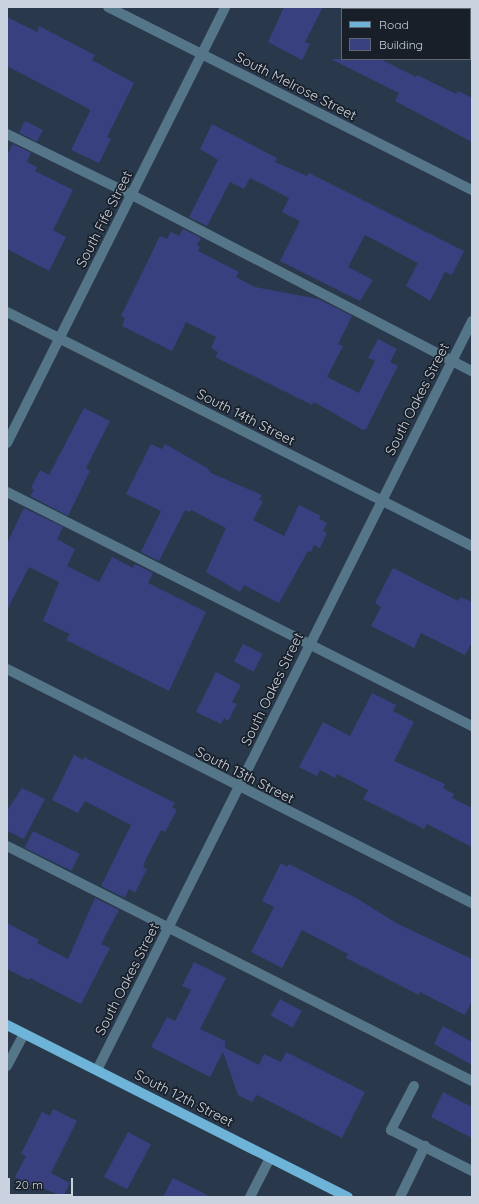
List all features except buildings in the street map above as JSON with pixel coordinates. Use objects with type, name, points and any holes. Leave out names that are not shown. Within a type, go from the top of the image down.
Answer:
[{"type":"main road","name":"South 12th Street","points":[[7,1025],[348,1197]]},
{"type":"street","name":"South Melrose Street","points":[[108,7],[472,190]]},
{"type":"street","name":"South Fife Street","points":[[7,443],[225,7]]},
{"type":"street","points":[[7,134],[132,195],[472,371]]},
{"type":"street","name":"South 14th Street","points":[[7,312],[472,546]]},
{"type":"street","name":"South Oakes Street","points":[[97,1070],[240,788],[310,644],[472,321]]},
{"type":"street","points":[[7,492],[472,726]]},
{"type":"street","name":"South 13th Street","points":[[7,669],[240,788],[472,903]]},
{"type":"street","points":[[7,846],[472,1081]]},
{"type":"street","points":[[7,1066],[24,1034]]},
{"type":"street","points":[[414,1086],[391,1130],[472,1171]]},
{"type":"street","points":[[400,1197],[425,1146]]},
{"type":"street","points":[[250,1197],[270,1158]]}]
